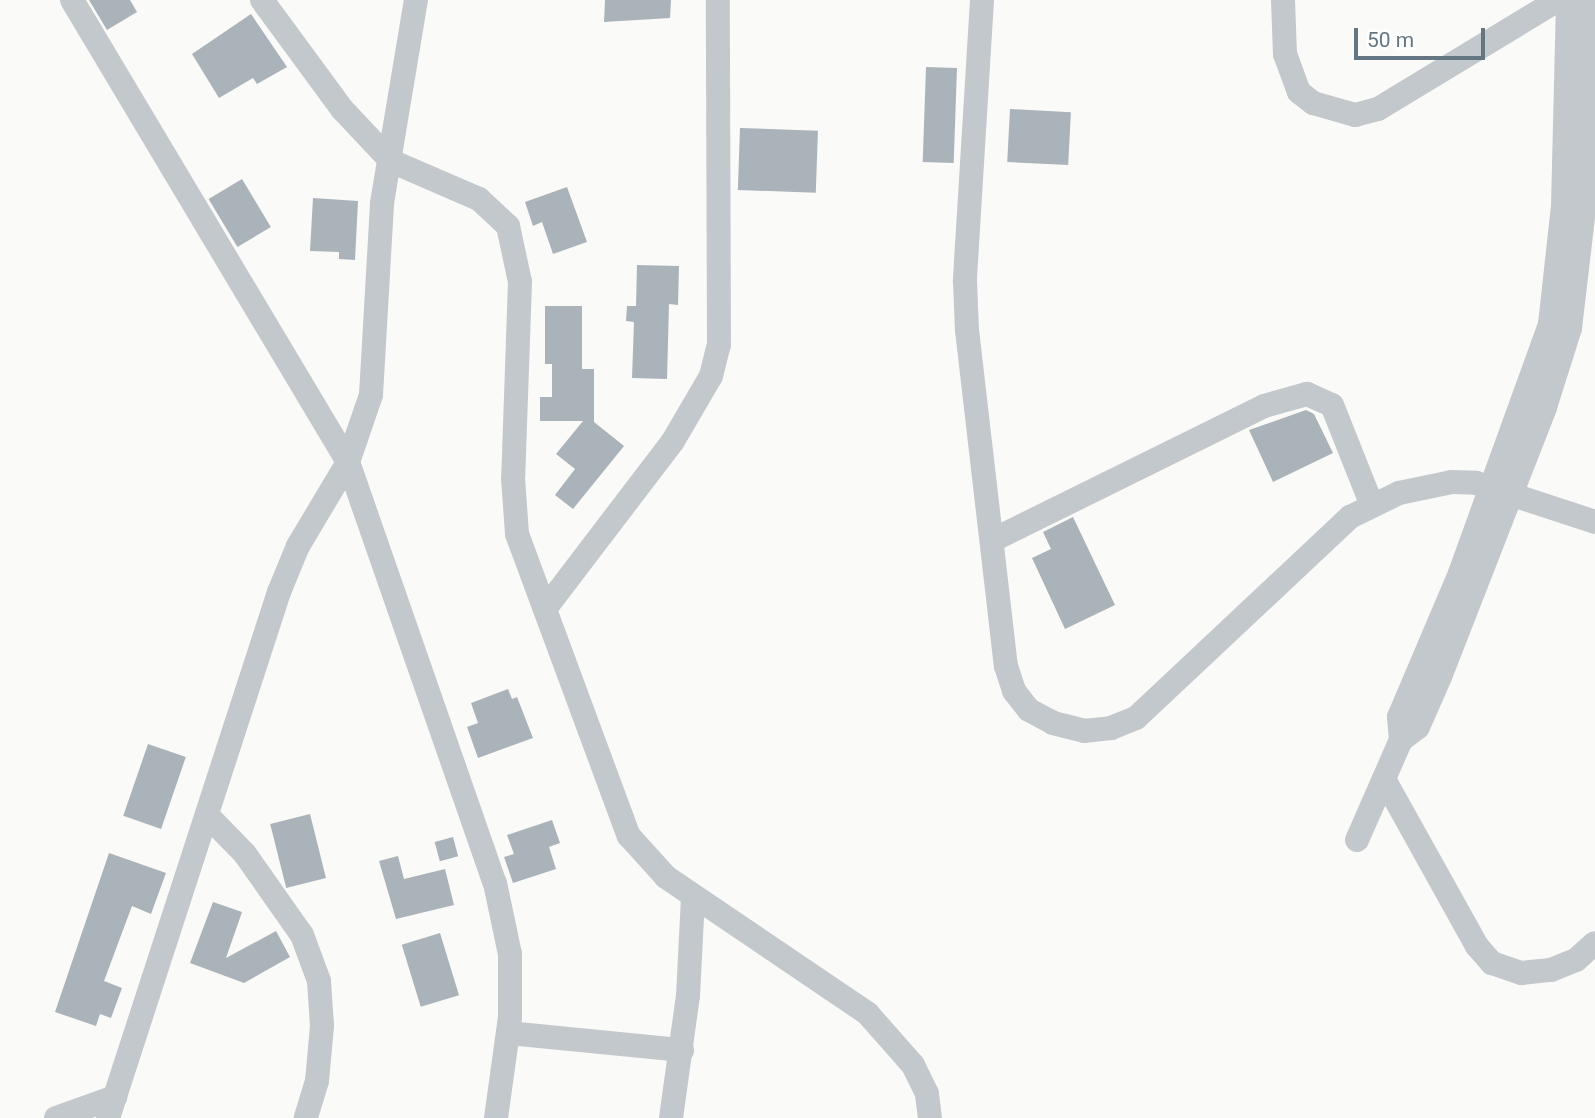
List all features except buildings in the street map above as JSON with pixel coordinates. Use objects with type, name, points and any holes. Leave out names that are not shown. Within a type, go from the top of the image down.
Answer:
[{"type":"street","points":[[72,0],[348,462],[495,883],[510,954],[508,1033],[495,1118]]},
{"type":"street","points":[[262,0],[342,109],[391,161],[479,199],[508,226],[520,282],[513,509],[525,562],[545,609],[617,813],[646,859],[693,896],[868,1014],[913,1065],[927,1094],[930,1118]]},
{"type":"street","points":[[56,1118],[111,1108],[279,592],[303,536],[348,462],[371,395],[382,203],[416,0]]},
{"type":"street","points":[[545,609],[673,441],[711,376],[719,345],[718,0]]},
{"type":"street","points":[[982,0],[965,281],[967,330],[1003,644],[1014,691],[1028,710],[1053,723],[1084,731],[1111,728],[1136,718],[1317,547],[1371,503],[1452,482],[1503,490],[1595,522]]},
{"type":"street","points":[[1283,0],[1285,54],[1299,92],[1330,110],[1355,115],[1378,109],[1558,0]]},
{"type":"street","points":[[1503,490],[1539,359],[1557,276],[1568,0]]},
{"type":"street","points":[[1357,840],[1401,740],[1399,717],[1503,490],[1570,328],[1584,208],[1588,0]]},
{"type":"street","points":[[993,540],[1264,406],[1307,394],[1332,405],[1371,503]]},
{"type":"street","points":[[1384,779],[1477,946],[1492,963],[1521,973],[1551,970],[1576,960],[1595,943]]},
{"type":"street","points":[[207,815],[245,854],[302,935],[319,981],[319,1054],[306,1118]]},
{"type":"street","points":[[671,1118],[682,1050],[693,896]]},
{"type":"street","points":[[508,1033],[682,1050]]}]
